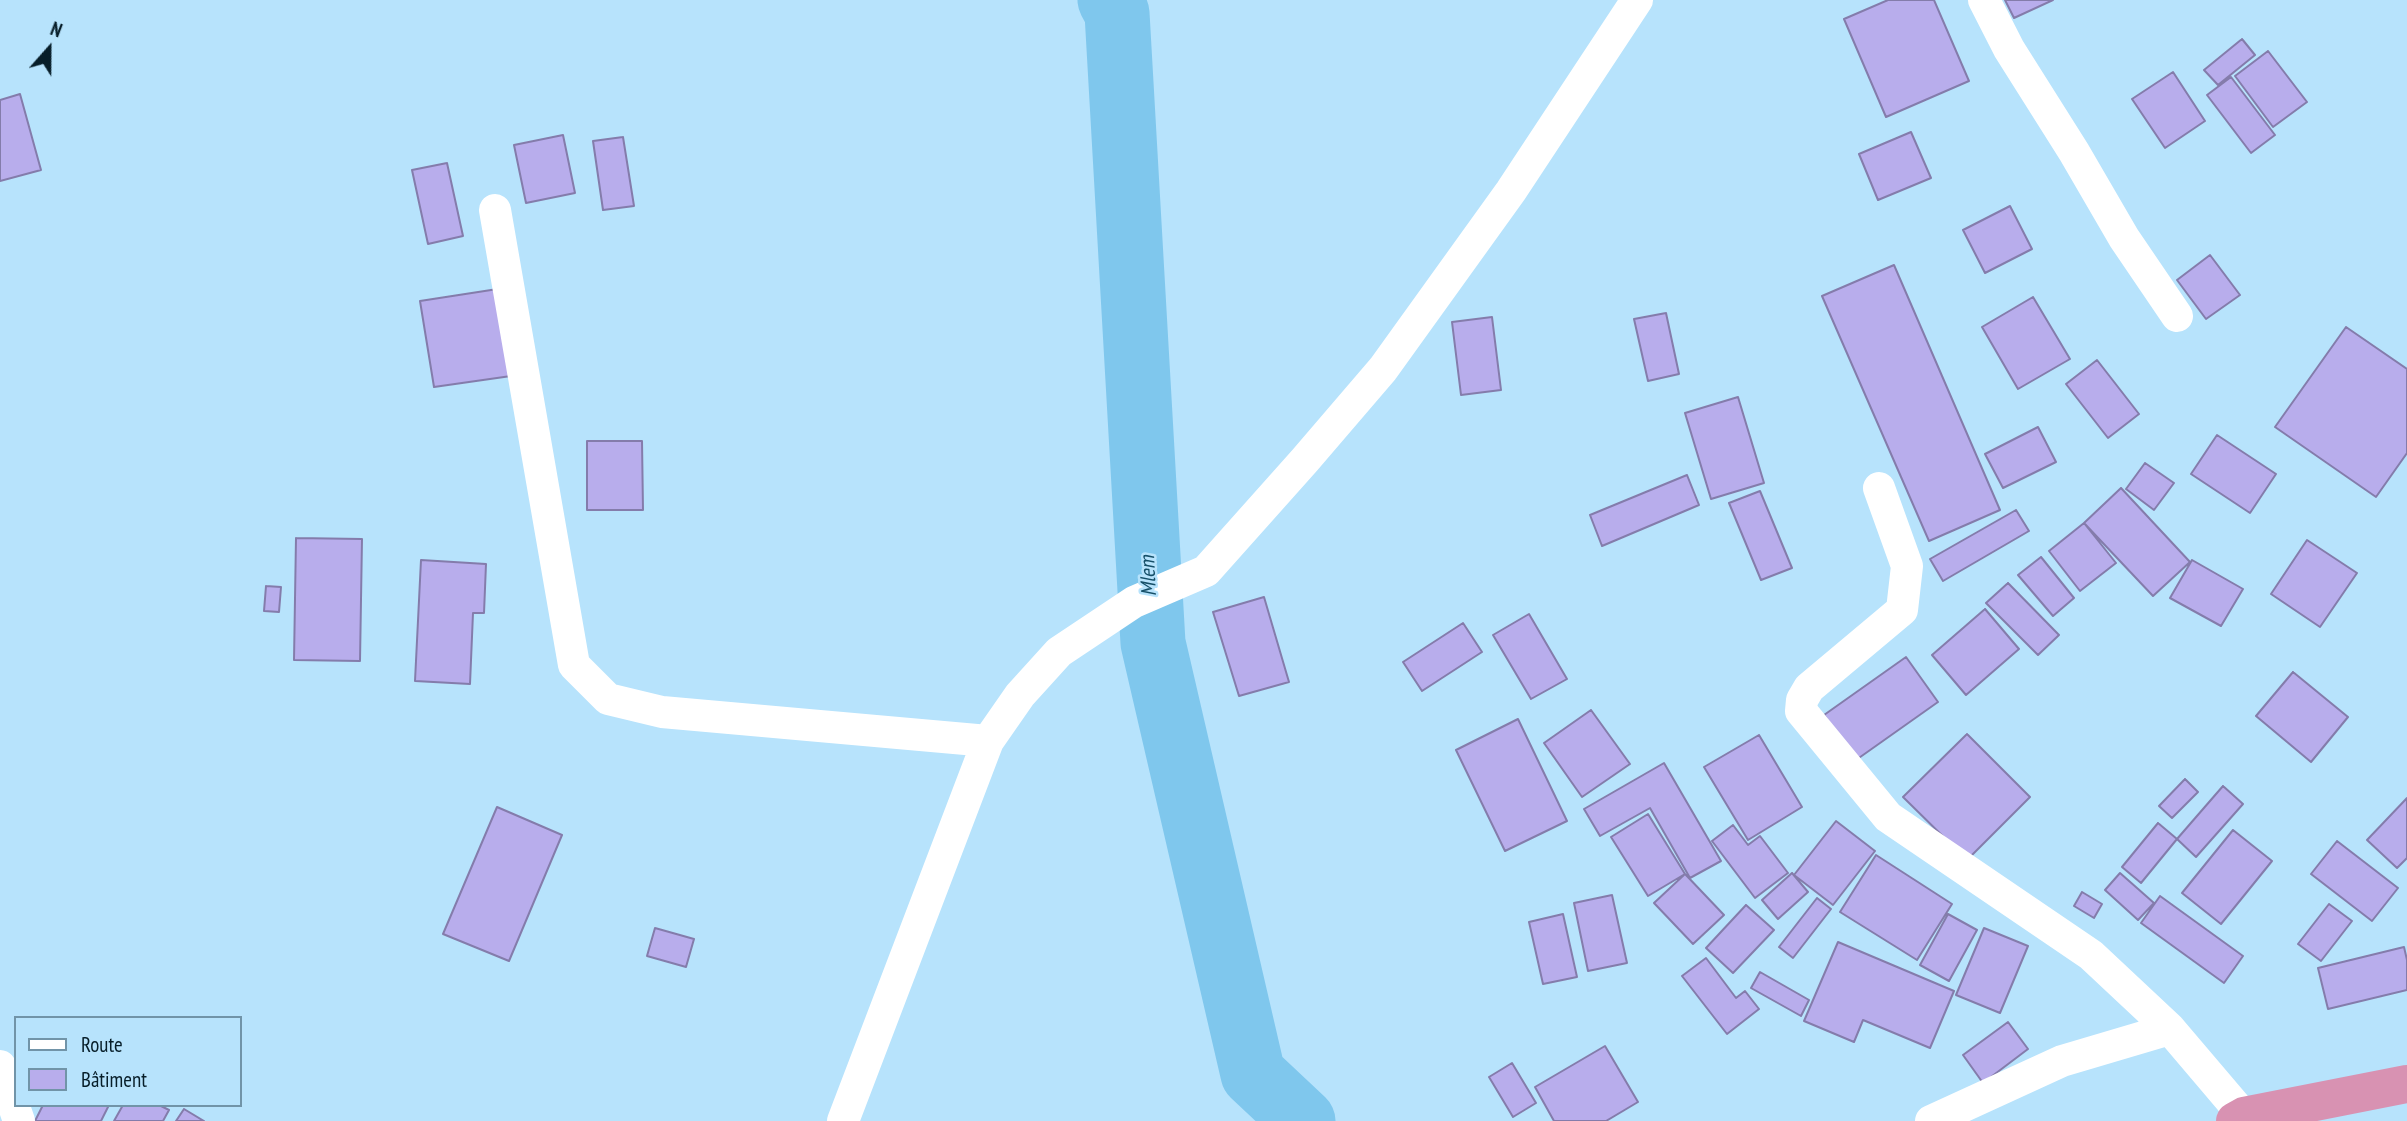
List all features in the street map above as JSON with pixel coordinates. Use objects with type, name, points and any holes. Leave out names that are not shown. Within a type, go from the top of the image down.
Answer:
[{"type":"highway","points":[[2242,1119],[2407,1084]]},
{"type":"street","points":[[843,1121],[988,741],[1020,695],[1059,652],[1134,602],[1206,571],[1305,460],[1382,369],[1503,202],[1637,0]]},
{"type":"street","points":[[1984,0],[2009,49],[2124,238],[2177,316]]},
{"type":"street","points":[[495,210],[574,665],[608,699],[662,712],[988,741]]},
{"type":"street","points":[[1879,488],[1907,566],[1902,610],[1809,688],[1802,700],[1801,711],[1888,817],[2091,955],[2170,1029],[2242,1119]]},
{"type":"street","points":[[1931,1121],[2062,1061],[2170,1029]]},
{"type":"street","points":[[0,1066],[14,1107]]},
{"type":"building","points":[[1888,0],[1934,0],[1969,81],[1886,117],[1844,19]]},
{"type":"building","points":[[2005,0],[2053,0],[2014,18]]},
{"type":"building","points":[[2242,39],[2255,55],[2218,85],[2204,70]]},
{"type":"building","points":[[2268,51],[2307,102],[2273,127],[2235,76]]},
{"type":"building","points":[[2173,72],[2205,121],[2165,148],[2132,99]]},
{"type":"building","points":[[2231,77],[2275,135],[2251,153],[2207,95]]},
{"type":"building","points":[[20,94],[41,170],[0,181],[0,100]]},
{"type":"building","points":[[1911,132],[1931,178],[1878,200],[1859,154]]},
{"type":"building","points":[[563,135],[575,193],[526,203],[514,145]]},
{"type":"building","points":[[623,137],[634,206],[603,210],[593,141]]},
{"type":"building","points":[[447,163],[463,236],[428,244],[412,170]]},
{"type":"building","points":[[2010,206],[2032,249],[1985,273],[1963,230]]},
{"type":"building","points":[[2210,255],[2240,295],[2206,319],[2177,280]]},
{"type":"building","points":[[1894,265],[2000,510],[1929,541],[1822,296]]},
{"type":"building","points":[[504,288],[518,375],[434,387],[420,301]]},
{"type":"building","points":[[2033,297],[2070,359],[2018,389],[1982,327]]},
{"type":"building","points":[[1666,313],[1679,374],[1648,381],[1634,319]]},
{"type":"building","points":[[1492,317],[1501,390],[1461,395],[1452,322]]},
{"type":"building","points":[[2346,327],[2407,369],[2407,453],[2376,497],[2275,427]]},
{"type":"building","points":[[2097,360],[2139,414],[2108,438],[2066,384]]},
{"type":"building","points":[[1738,397],[1764,483],[1711,499],[1685,413]]},
{"type":"building","points":[[2038,427],[2056,462],[2003,488],[1985,454]]},
{"type":"building","points":[[2217,435],[2276,474],[2250,513],[2191,474]]},
{"type":"building","points":[[587,441],[642,441],[643,510],[587,510]]},
{"type":"building","points":[[2145,463],[2174,483],[2154,510],[2126,489]]},
{"type":"building","points":[[1687,475],[1699,505],[1602,546],[1590,515]]},
{"type":"building","points":[[2121,488],[2190,562],[2153,596],[2084,523]]},
{"type":"building","points":[[1760,491],[1792,568],[1761,580],[1729,503]]},
{"type":"building","points":[[2016,510],[2029,531],[1943,581],[1930,559]]},
{"type":"building","points":[[2084,523],[2116,563],[2080,591],[2049,551]]},
{"type":"building","points":[[296,538],[362,539],[360,661],[294,660]]},
{"type":"building","points":[[2307,540],[2357,573],[2320,627],[2271,594]]},
{"type":"building","points":[[2041,557],[2074,598],[2053,616],[2018,575]]},
{"type":"building","points":[[421,560],[486,564],[484,613],[473,613],[470,684],[415,681]]},
{"type":"building","points":[[2192,560],[2243,589],[2221,626],[2170,598]]},
{"type":"building","points":[[2008,583],[2059,635],[2038,655],[1986,603]]},
{"type":"building","points":[[266,586],[281,587],[279,612],[264,611]]},
{"type":"building","points":[[1264,597],[1289,682],[1239,696],[1213,612]]},
{"type":"building","points":[[1985,609],[2019,649],[1966,695],[1932,655]]},
{"type":"building","points":[[1529,614],[1567,679],[1531,699],[1493,635]]},
{"type":"building","points":[[1463,623],[1482,652],[1422,691],[1403,662]]},
{"type":"building","points":[[1906,657],[1938,702],[1856,760],[1824,715]]},
{"type":"building","points":[[2293,672],[2348,717],[2311,762],[2256,716]]},
{"type":"building","points":[[1591,710],[1630,764],[1582,797],[1544,743]]},
{"type":"building","points":[[1518,719],[1567,821],[1505,851],[1456,750]]},
{"type":"building","points":[[1967,734],[2030,797],[1967,860],[1903,797]]},
{"type":"building","points":[[1759,735],[1802,807],[1748,840],[1704,767]]},
{"type":"building","points":[[1664,763],[1721,861],[1690,878],[1650,808],[1600,836],[1584,809]]},
{"type":"building","points":[[2185,779],[2198,792],[2172,818],[2159,806]]},
{"type":"building","points":[[2223,786],[2243,804],[2196,857],[2177,839]]},
{"type":"building","points":[[2407,798],[2407,858],[2397,868],[2367,840]]},
{"type":"building","points":[[497,807],[562,835],[509,961],[443,934]]},
{"type":"building","points":[[1648,814],[1685,874],[1648,896],[1611,837]]},
{"type":"building","points":[[1836,821],[1875,851],[1833,905],[1794,875]]},
{"type":"building","points":[[2158,823],[2177,839],[2141,883],[2122,867]]},
{"type":"building","points":[[1733,825],[1748,845],[1760,836],[1788,873],[1755,898],[1712,841]]},
{"type":"building","points":[[2233,830],[2272,861],[2221,924],[2182,893]]},
{"type":"building","points":[[2337,841],[2398,888],[2372,921],[2311,874]]},
{"type":"building","points":[[1876,855],[1952,904],[1917,960],[1840,912]]},
{"type":"building","points":[[1792,873],[1808,892],[1778,919],[1762,900]]},
{"type":"building","points":[[2120,873],[2154,903],[2138,920],[2105,890]]},
{"type":"building","points":[[1685,874],[1724,915],[1693,944],[1654,903]]},
{"type":"building","points":[[2082,892],[2102,904],[2094,918],[2074,906]]},
{"type":"building","points":[[1612,895],[1627,963],[1588,971],[1574,903]]},
{"type":"building","points":[[2160,896],[2243,956],[2224,983],[2141,923]]},
{"type":"building","points":[[1817,898],[1831,909],[1793,958],[1779,947]]},
{"type":"building","points":[[2329,904],[2352,921],[2321,961],[2298,944]]},
{"type":"building","points":[[1746,905],[1774,930],[1733,973],[1706,948]]},
{"type":"building","points":[[1563,914],[1577,977],[1543,984],[1529,922]]},
{"type":"building","points":[[1948,914],[1977,930],[1949,981],[1920,965]]},
{"type":"building","points":[[655,928],[694,939],[686,967],[647,956]]},
{"type":"building","points":[[1984,928],[2028,946],[2000,1013],[1956,995]]},
{"type":"building","points":[[1838,942],[1954,991],[1930,1048],[1863,1020],[1854,1042],[1804,1021]]},
{"type":"building","points":[[2404,947],[2407,990],[2328,1009],[2318,968]]},
{"type":"building","points":[[1706,958],[1736,998],[1745,991],[1759,1009],[1727,1034],[1682,976]]},
{"type":"building","points":[[1760,972],[1809,1000],[1801,1016],[1751,988]]},
{"type":"building","points":[[2008,1022],[2028,1049],[1983,1083],[1963,1055]]},
{"type":"building","points":[[1605,1046],[1638,1102],[1606,1121],[1554,1121],[1535,1087]]},
{"type":"building","points":[[1512,1063],[1536,1103],[1513,1117],[1489,1077]]},
{"type":"building","points":[[42,1107],[108,1107],[101,1121],[35,1121]]},
{"type":"building","points":[[122,1107],[163,1107],[169,1110],[163,1121],[114,1121]]},
{"type":"building","points":[[184,1109],[204,1121],[176,1121]]},
{"type":"waterway","name":"Mlem","points":[[1110,0],[1117,13],[1153,643],[1253,1074],[1303,1121]]}]
